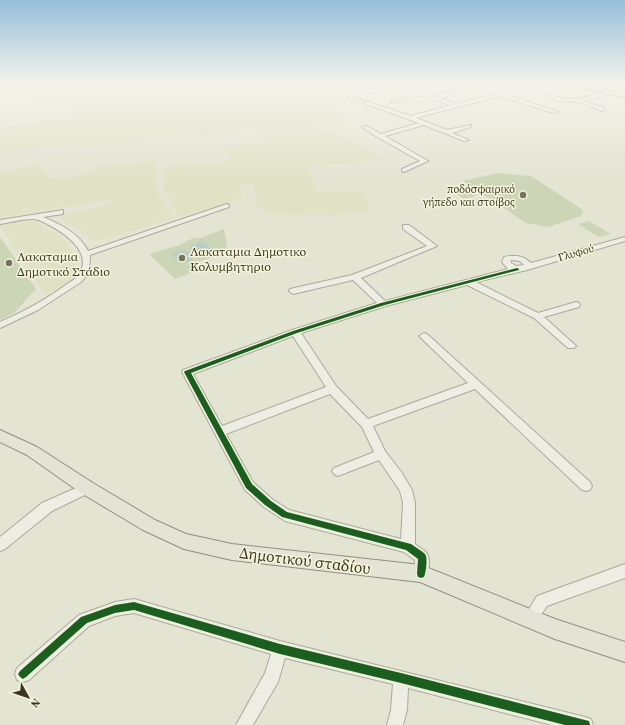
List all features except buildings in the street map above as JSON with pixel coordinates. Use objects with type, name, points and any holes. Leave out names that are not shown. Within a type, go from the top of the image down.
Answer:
[{"type":"main road","name":"Δημοτικού σταδίου","points":[[0,436],[32,451],[87,488],[149,525],[184,541],[232,552],[421,574],[555,630],[625,652]]},
{"type":"street","points":[[405,116],[466,140]]},
{"type":"street","points":[[411,118],[419,116]]},
{"type":"street","points":[[379,136],[425,123]]},
{"type":"street","points":[[448,132],[469,126]]},
{"type":"street","points":[[365,127],[425,161],[404,170]]},
{"type":"street","points":[[86,254],[227,206]]},
{"type":"street","points":[[0,222],[60,212]]},
{"type":"street","points":[[0,325],[45,303],[80,278],[86,268],[86,254],[79,241],[66,231],[35,216]]},
{"type":"street","points":[[293,291],[355,277],[433,246],[406,227]]},
{"type":"street","name":"Γλυφού","points":[[219,432],[187,372],[295,332],[383,304],[527,267],[625,239]]},
{"type":"street","points":[[517,269],[507,265],[507,259],[522,259],[528,265],[527,267]]},
{"type":"street","points":[[355,277],[383,304]]},
{"type":"street","points":[[470,282],[537,316],[571,346]]},
{"type":"street","points":[[537,316],[576,305]]},
{"type":"street","points":[[295,332],[332,390],[366,424],[381,454],[398,476],[406,490],[409,503],[408,547]]},
{"type":"street","points":[[424,336],[586,486]]},
{"type":"street","points":[[366,424],[477,384]]},
{"type":"street","points":[[332,390],[219,432],[250,486],[268,503],[285,515],[408,547],[422,557],[421,574]]},
{"type":"street","points":[[338,471],[381,454]]},
{"type":"street","points":[[0,544],[47,507],[87,488]]},
{"type":"street","points":[[530,619],[542,600],[625,571]]},
{"type":"street","points":[[22,674],[84,620],[115,609],[134,606],[280,649],[585,725]]},
{"type":"street","points":[[244,725],[272,676],[280,649]]},
{"type":"street","points":[[395,725],[399,710],[401,678]]},
{"type":"green space","points":[[73,116],[352,116],[355,117],[338,123],[316,123],[317,127],[360,145],[377,156],[386,158],[350,164],[306,166],[317,192],[362,192],[371,210],[367,213],[322,215],[268,214],[257,206],[253,184],[241,185],[241,199],[180,217],[164,191],[165,166],[206,163],[205,166],[230,160],[225,146],[264,143],[262,128],[185,137],[158,137],[123,143],[74,147],[71,144],[0,152],[0,127],[73,117]]},
{"type":"green space","points":[[155,161],[157,194],[174,219],[95,241],[58,216],[113,204],[110,200],[0,217],[0,171],[40,165],[52,180],[93,173],[99,165]]},
{"type":"green space","name":"ποδόσφαιρικό γήπεδο και στοίβος","points":[[498,173],[531,176],[583,210],[581,216],[548,227],[526,223],[463,181]]},
{"type":"green space","points":[[461,185],[476,196],[464,199],[449,188]]},
{"type":"green space","points":[[31,219],[68,241],[77,263],[74,278],[45,295],[0,225],[16,220]]},
{"type":"green space","points":[[589,221],[611,234],[599,237],[578,224]]},
{"type":"green space","name":"Λακαταμια Δημοτικο Κολυμβητηριο","points":[[224,229],[228,252],[196,263],[194,272],[175,279],[149,254],[180,245],[195,237],[198,239]]},
{"type":"green space","name":"Λακαταμια Δημοτικό Στάδιο","points":[[0,237],[36,289],[14,313],[0,320]]},
{"type":"shaded area","points":[[203,241],[216,252],[202,258],[189,246]]},
{"type":"shaded area","points":[[184,249],[193,257],[191,262],[179,262],[171,254]]},
{"type":"cycle path","points":[[421,574],[422,557],[408,547],[285,515],[268,503],[249,486],[187,372],[295,332],[383,304],[517,269]]},
{"type":"cycle path","points":[[23,674],[84,620],[115,609],[134,606],[280,649],[585,725]]},
{"type":"place","name":"ποδόσφαιρικό γήπεδο και στοίβος","points":[[523,195]]},
{"type":"place","name":"Λακαταμια Δημοτικο Κολυμβητηριο","points":[[182,258]]},
{"type":"place","name":"Λακαταμια Δημοτικό Στάδιο","points":[[9,263]]}]
